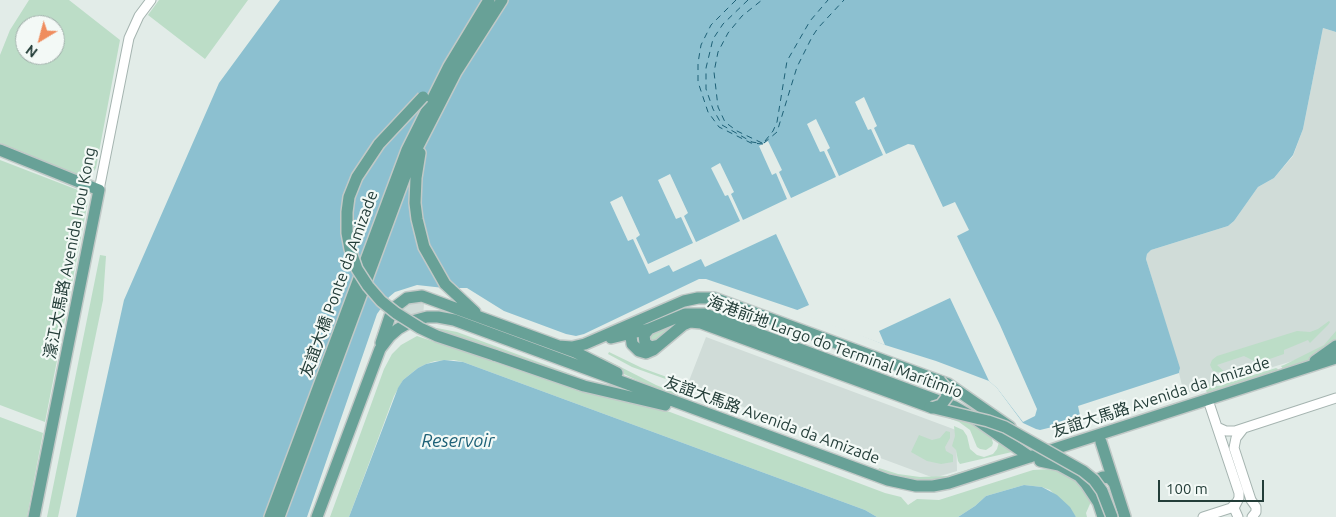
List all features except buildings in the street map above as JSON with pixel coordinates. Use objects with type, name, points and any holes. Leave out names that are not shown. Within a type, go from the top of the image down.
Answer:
[{"type":"main road","points":[[489,0],[449,66],[434,86],[378,144],[354,182],[348,202],[346,223],[353,259],[362,278],[374,294],[404,318],[428,332],[584,386],[666,402]]},
{"type":"main road","points":[[486,319],[466,305],[445,284],[437,272],[424,247],[417,219],[415,190],[420,152],[433,116],[456,72],[502,0]]},
{"type":"main road","name":"友誼大橋 Ponte da Amizade","points":[[270,517],[381,215],[407,150],[449,66]]},
{"type":"main road","name":"友誼大橋 Ponte da Amizade","points":[[279,517],[411,160],[433,116]]},
{"type":"main road","points":[[0,150],[99,190]]},
{"type":"main road","name":"濠江大馬路 Avenida Hou Kong","points":[[34,517],[99,190]]},
{"type":"main road","points":[[378,354],[392,311],[398,303],[412,296],[426,297],[575,352],[666,402]]},
{"type":"main road","points":[[558,346],[572,347],[590,342],[631,323],[646,325],[684,301],[698,298],[714,298],[948,384],[1034,443]]},
{"type":"main road","name":"海港前地 Largo do Terminal Marítimio","points":[[590,342],[631,334],[646,325],[685,314],[705,314],[955,407],[972,416],[1035,459]]},
{"type":"main road","name":"友誼大馬路 Avenida da Amizade","points":[[317,517],[378,354],[390,336],[407,323],[427,317],[444,317],[889,488],[924,494],[943,492],[1035,459],[1336,358]]},
{"type":"main road","points":[[631,334],[632,344],[641,352],[649,352],[683,325],[690,322],[701,322],[930,407],[997,423],[1091,476],[1102,491],[1112,517]]},
{"type":"main road","name":"友誼大馬路 Avenida da Amizade","points":[[325,517],[386,353],[402,335],[419,327],[438,324],[451,327],[666,402]]},
{"type":"main road","points":[[646,325],[645,343],[652,347],[659,345]]},
{"type":"main road","points":[[1303,369],[1336,346]]},
{"type":"main road","name":"友誼大馬路 Avenida da Amizade","points":[[1035,459],[1101,442],[1336,366]]},
{"type":"main road","points":[[930,407],[939,406],[946,399],[947,390],[940,381]]},
{"type":"main road","points":[[1101,442],[1125,517]]},
{"type":"main road","points":[[1035,459],[1059,465],[1078,476],[1090,488],[1098,502]]},
{"type":"main road","points":[[1103,517],[1094,490],[1096,481],[1101,477],[1106,477],[1114,483]]},
{"type":"street","name":"濠江大馬路 Avenida Hou Kong","points":[[99,190],[129,38],[139,16],[151,0]]},
{"type":"street","points":[[1217,428],[1228,432],[1336,398]]},
{"type":"street","points":[[1210,406],[1239,493],[1234,510],[1238,517]]},
{"type":"street","points":[[1248,426],[1237,435],[1234,448],[1251,500],[1256,508],[1252,517]]},
{"type":"street","points":[[1202,517],[1230,508],[1244,498],[1251,500]]},
{"type":"shaded area","points":[[1323,28],[1336,32],[1336,334],[1324,347],[1309,356],[1184,394],[1180,371],[1146,259],[1147,254],[1151,250],[1228,226],[1234,221],[1258,187],[1274,178],[1293,156],[1303,129]]},
{"type":"shaded area","points":[[417,301],[424,304],[423,317],[406,321],[400,307],[403,303]]},
{"type":"shaded area","points":[[706,337],[956,430],[957,471],[934,478],[687,386]]},
{"type":"green space","points":[[29,0],[69,0],[120,40],[96,168],[90,177],[83,177],[0,143],[0,55],[15,22],[15,65],[65,65],[65,15],[20,15]]},
{"type":"green space","points":[[159,0],[248,0],[205,59],[148,15]]},
{"type":"green space","points":[[0,160],[83,192],[88,201],[45,422],[0,405]]},
{"type":"green space","points":[[100,255],[106,256],[103,300],[58,517],[47,517]]},
{"type":"green space","points":[[699,316],[953,410],[970,419],[991,436],[992,446],[986,450],[977,447],[970,430],[959,422],[850,383],[853,375],[699,318],[684,320],[676,324],[656,342],[650,342],[646,338],[648,334],[677,320]]},
{"type":"green space","points":[[1329,321],[1328,325],[1310,343],[1308,340],[1284,350],[1284,354],[1258,363],[1244,356],[1217,365],[1227,374],[1213,371],[1210,365],[1217,356],[1297,331],[1310,332]]},
{"type":"green space","points":[[437,328],[457,332],[576,376],[574,380],[431,330]]},
{"type":"green space","points":[[1336,331],[1336,342],[1305,365],[1283,369],[1281,366],[1324,345]]},
{"type":"green space","points":[[417,336],[563,385],[670,412],[885,493],[901,497],[908,505],[917,499],[939,500],[1033,470],[1051,469],[1068,474],[1082,483],[1093,497],[1086,513],[1087,517],[1076,517],[1050,490],[1024,485],[986,496],[958,517],[877,517],[865,510],[454,360],[435,361],[426,364],[403,380],[394,396],[349,517],[330,517],[384,369],[392,354],[401,345]]},
{"type":"green space","points":[[609,352],[642,368],[675,380],[674,382],[632,367],[608,354]]},
{"type":"green space","points":[[601,357],[678,394],[679,400],[590,358]]},
{"type":"green space","points":[[1276,368],[1278,369],[1277,372],[1207,393],[1203,383],[1218,386]]},
{"type":"green space","points":[[0,417],[43,433],[27,517],[0,517]]},
{"type":"green space","points":[[954,426],[963,430],[967,436],[970,449],[977,455],[984,457],[993,454],[999,442],[1012,452],[960,464],[956,450],[952,446],[955,436]]},
{"type":"green space","points":[[946,431],[950,432],[950,438],[945,447],[946,451],[953,455],[953,462],[941,464],[927,461],[911,452],[919,435],[932,440],[940,438]]},
{"type":"green space","points":[[986,464],[992,465],[949,481],[916,485],[875,476],[879,468],[898,474],[920,477],[947,476]]},
{"type":"water","points":[[280,0],[1336,0],[1336,32],[1323,28],[1303,129],[1293,155],[1274,178],[1258,187],[1234,221],[1228,226],[1151,250],[1147,254],[1146,259],[1180,368],[1179,373],[1078,406],[1081,420],[1040,430],[1036,429],[1023,423],[997,388],[989,381],[936,361],[885,345],[812,315],[706,279],[699,279],[584,334],[576,336],[504,311],[467,288],[417,285],[395,292],[377,314],[307,517],[76,517],[124,300],[219,83]]},
{"type":"water","name":"Reservoir","points":[[444,360],[463,362],[865,510],[877,517],[349,517],[398,388],[403,380],[418,368]]},
{"type":"water","points":[[1024,485],[1042,487],[1057,495],[1070,507],[1076,517],[958,517],[986,496]]},
{"type":"pier","points":[[864,97],[877,126],[874,128],[886,154],[908,144],[914,145],[943,207],[955,202],[969,230],[957,236],[1000,325],[1037,409],[1035,416],[1023,422],[997,388],[989,381],[950,298],[879,331],[885,345],[795,311],[809,305],[776,234],[705,267],[701,259],[673,272],[669,265],[649,274],[633,239],[628,241],[610,202],[622,196],[640,235],[636,238],[648,264],[693,243],[681,217],[676,219],[658,180],[670,174],[688,213],[684,216],[696,242],[740,221],[728,195],[725,196],[711,168],[720,163],[734,192],[731,194],[743,220],[787,199],[776,173],[772,175],[759,146],[768,141],[782,170],[779,172],[791,198],[836,177],[824,151],[820,152],[807,124],[816,119],[830,148],[827,150],[839,176],[883,155],[871,129],[868,130],[855,102]]},
{"type":"ferry route","points":[[736,0],[711,25],[701,45],[698,63],[698,82],[708,112],[719,127],[751,143],[763,144]]},
{"type":"ferry route","points":[[748,0],[723,24],[713,39],[706,68],[706,89],[713,109],[722,125],[752,142],[758,143]]},
{"type":"ferry route","points":[[762,0],[742,16],[728,33],[718,52],[714,72],[718,107],[725,122],[737,131],[762,143]]},
{"type":"ferry route","points":[[765,141],[777,122],[787,61],[810,21],[828,0]]},
{"type":"ferry route","points":[[764,143],[777,132],[797,67],[812,37],[844,0]]}]
